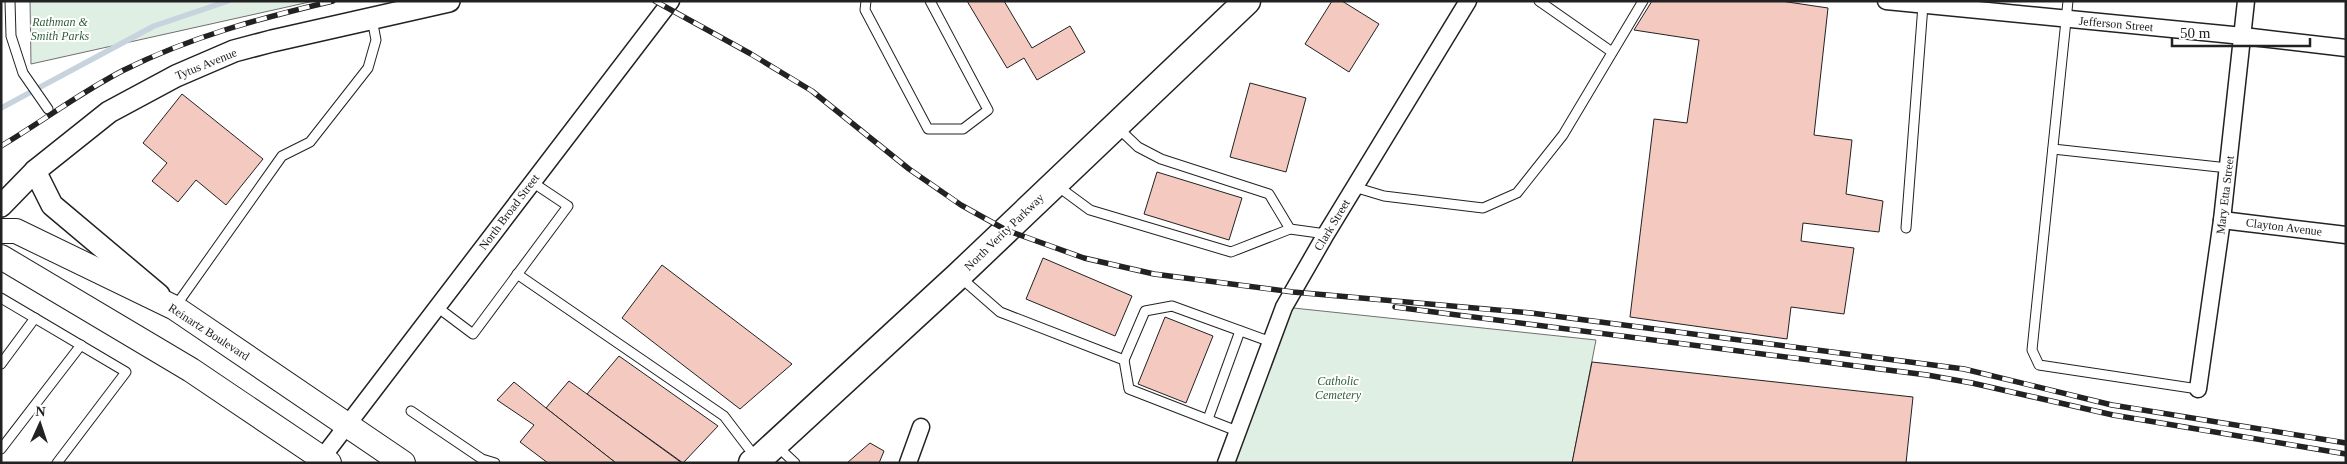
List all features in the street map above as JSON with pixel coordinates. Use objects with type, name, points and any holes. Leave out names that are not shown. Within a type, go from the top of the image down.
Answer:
[{"type":"main road","name":"North Verity Parkway","points":[[761,458],[958,276],[1247,1]]},
{"type":"main road","name":"Reinartz Boulevard","points":[[1,230],[16,231],[175,308],[348,424],[402,463]]},
{"type":"main road","points":[[1,257],[191,370],[323,461]]},
{"type":"street","name":"Tytus Avenue","points":[[1,206],[35,171],[109,112],[176,76],[234,51],[450,1]]},
{"type":"street","name":"North Broad Street","points":[[323,461],[348,424],[671,1]]},
{"type":"street","name":"Clark Street","points":[[1226,463],[1284,307],[1354,187],[1468,1]]},
{"type":"street","name":"Jefferson Street","points":[[1886,1],[1922,3],[2346,48]]},
{"type":"street","name":"Mary Etta Street","points":[[2198,389],[2222,220],[2246,1]]},
{"type":"street","points":[[35,171],[52,205],[175,308]]},
{"type":"street","name":"Clayton Avenue","points":[[2222,220],[2346,235]]},
{"type":"street","points":[[908,463],[921,427]]},
{"type":"lane","points":[[10,1],[11,36],[23,72],[48,109]]},
{"type":"lane","points":[[866,1],[865,10],[928,129],[963,128],[988,110],[930,1]]},
{"type":"lane","points":[[1539,1],[1612,52]]},
{"type":"lane","points":[[1354,187],[1384,196],[1483,208],[1517,193],[1563,135],[1643,1]]},
{"type":"lane","points":[[2068,1],[2032,350],[2039,365],[2198,389]]},
{"type":"lane","points":[[1906,228],[1922,3]]},
{"type":"lane","points":[[175,308],[282,156],[310,142],[368,68],[376,40],[372,19]]},
{"type":"lane","points":[[1115,125],[1138,147],[1161,158],[1269,194],[1290,229]]},
{"type":"lane","points":[[2053,148],[2228,168]]},
{"type":"lane","points":[[437,307],[473,334],[568,206],[532,182]]},
{"type":"lane","points":[[1054,184],[1090,210],[1231,252],[1290,229],[1326,234]]},
{"type":"lane","points":[[517,274],[724,416],[761,458],[795,463]]},
{"type":"lane","points":[[958,276],[1000,312],[1124,360]]},
{"type":"lane","points":[[1,298],[126,372],[57,463]]},
{"type":"lane","points":[[1238,431],[1129,389],[1124,360],[1145,311],[1172,306],[1271,342]]},
{"type":"lane","points":[[1,364],[35,318]]},
{"type":"lane","points":[[1208,418],[1240,331]]},
{"type":"lane","points":[[1,449],[81,345]]},
{"type":"lane","points":[[411,411],[482,459],[495,463]]},
{"type":"green space","name":"Rathman & Smith Parks","points":[[30,1],[314,1],[31,64]]},
{"type":"green space","name":"Catholic Cemetery","points":[[1284,307],[1596,340],[1572,463],[1226,463]]},
{"type":"building","points":[[967,1],[1004,1],[1032,48],[1070,26],[1085,52],[1037,80],[1024,58],[1007,68]]},
{"type":"building","points":[[1332,1],[1342,1],[1379,24],[1349,72],[1305,44]]},
{"type":"building","points":[[1652,1],[1781,1],[1828,8],[1814,135],[1852,140],[1846,194],[1883,201],[1879,232],[1803,223],[1801,241],[1854,248],[1844,314],[1791,307],[1787,339],[1630,317],[1654,119],[1687,123],[1699,40],[1634,30]]},
{"type":"building","points":[[1250,83],[1306,98],[1286,172],[1230,157]]},
{"type":"building","points":[[182,94],[263,159],[226,205],[196,180],[178,202],[152,181],[167,163],[143,143]]},
{"type":"building","points":[[1157,172],[1242,198],[1229,240],[1144,214]]},
{"type":"building","points":[[1043,258],[1132,296],[1115,336],[1026,299]]},
{"type":"building","points":[[662,265],[792,364],[740,409],[622,318]]},
{"type":"building","points":[[1165,317],[1213,336],[1186,403],[1138,384]]},
{"type":"building","points":[[619,356],[718,426],[683,463],[587,394]]},
{"type":"building","points":[[1592,362],[1913,397],[1906,463],[1572,463]]},
{"type":"building","points":[[569,381],[682,463],[616,463],[546,408]]},
{"type":"building","points":[[514,382],[616,463],[548,463],[520,442],[534,425],[497,400]]},
{"type":"building","points":[[870,443],[884,451],[879,463],[847,463]]},
{"type":"waterway","points":[[1,108],[154,26],[228,1]]},
{"type":"railway","points":[[1,146],[93,88],[149,58],[200,38],[279,14],[333,1]]},
{"type":"railway","points":[[655,1],[751,54],[812,91],[909,169],[961,205],[1006,230],[1084,258],[1154,274],[1293,292],[1531,313],[1964,369],[2112,405],[2346,443]]},
{"type":"railway","points":[[1395,307],[1927,375],[1972,383],[2113,415],[2346,454]]}]
